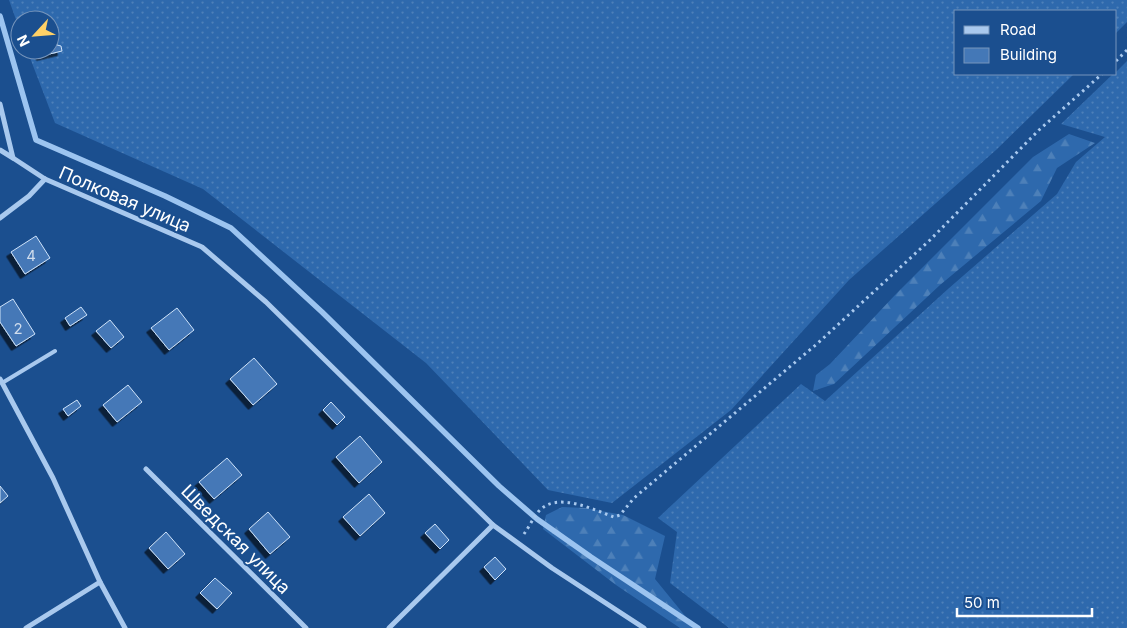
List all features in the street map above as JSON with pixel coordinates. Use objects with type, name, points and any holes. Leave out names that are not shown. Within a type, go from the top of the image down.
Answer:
[{"type":"street","points":[[0,104],[13,158]]},
{"type":"street","name":"Полковая улица","points":[[0,150],[45,179],[202,247],[266,302],[493,525],[552,568],[644,628]]},
{"type":"street","points":[[0,218],[29,196],[45,179]]},
{"type":"street","points":[[1,381],[53,478],[100,582],[125,628]]},
{"type":"street","name":"Шведская улица","points":[[146,469],[306,628]]},
{"type":"street","points":[[389,628],[493,525]]},
{"type":"street","points":[[26,628],[100,582]]},
{"type":"lane","points":[[1,381],[55,350]]},
{"type":"path","points":[[1117,60],[1127,50]]},
{"type":"path","points":[[529,526],[540,510],[565,502],[578,504],[614,517],[620,515],[634,498],[810,350],[924,247],[1039,130],[1101,75]]},
{"type":"green space","points":[[9,0],[1127,0],[1127,22],[1117,32],[1117,10],[954,10],[954,75],[1073,75],[996,150],[849,280],[731,410],[612,503],[548,490],[426,363],[203,189],[55,123],[31,60],[60,60],[60,10],[13,10]]},
{"type":"green space","points":[[1127,61],[1127,628],[729,628],[670,583],[677,532],[658,518],[801,384],[825,401],[948,289],[1057,194],[1076,162],[1105,137],[1061,124],[1112,75],[1117,75],[1117,71]]},
{"type":"green space","points":[[1069,134],[1095,143],[1057,168],[1041,201],[940,285],[834,384],[813,391],[816,375],[830,364],[895,295],[1033,157]]},
{"type":"green space","points":[[562,507],[585,508],[623,515],[665,536],[655,579],[695,628],[680,628],[616,585],[543,529],[546,515]]},
{"type":"building","points":[[36,236],[50,258],[25,274],[11,252]]},
{"type":"building","points":[[13,299],[35,334],[16,346],[0,322],[0,307]]},
{"type":"building","points":[[81,307],[87,315],[70,326],[65,318]]},
{"type":"building","points":[[177,308],[194,330],[169,350],[151,328]]},
{"type":"building","points":[[110,320],[124,337],[111,348],[96,331]]},
{"type":"building","points":[[254,358],[277,384],[253,405],[230,379]]},
{"type":"building","points":[[128,385],[142,402],[117,422],[103,405]]},
{"type":"building","points":[[77,400],[81,406],[68,416],[63,409]]},
{"type":"building","points":[[331,402],[345,417],[337,425],[323,410]]},
{"type":"building","points":[[360,436],[382,462],[359,483],[336,457]]},
{"type":"building","points":[[227,458],[242,475],[214,499],[199,482]]},
{"type":"building","points":[[0,486],[8,496],[0,503]]},
{"type":"building","points":[[369,494],[385,513],[360,536],[343,517]]},
{"type":"building","points":[[268,512],[290,537],[270,554],[249,529]]},
{"type":"building","points":[[435,524],[449,540],[440,549],[425,533]]},
{"type":"building","points":[[166,532],[185,554],[168,569],[149,548]]},
{"type":"building","points":[[495,557],[506,569],[495,580],[484,567]]},
{"type":"building","points":[[215,578],[232,593],[217,609],[200,593]]},
{"type":"waterway","points":[[0,16],[36,140],[165,196],[231,228],[322,312],[499,486],[537,519],[698,628]]}]
